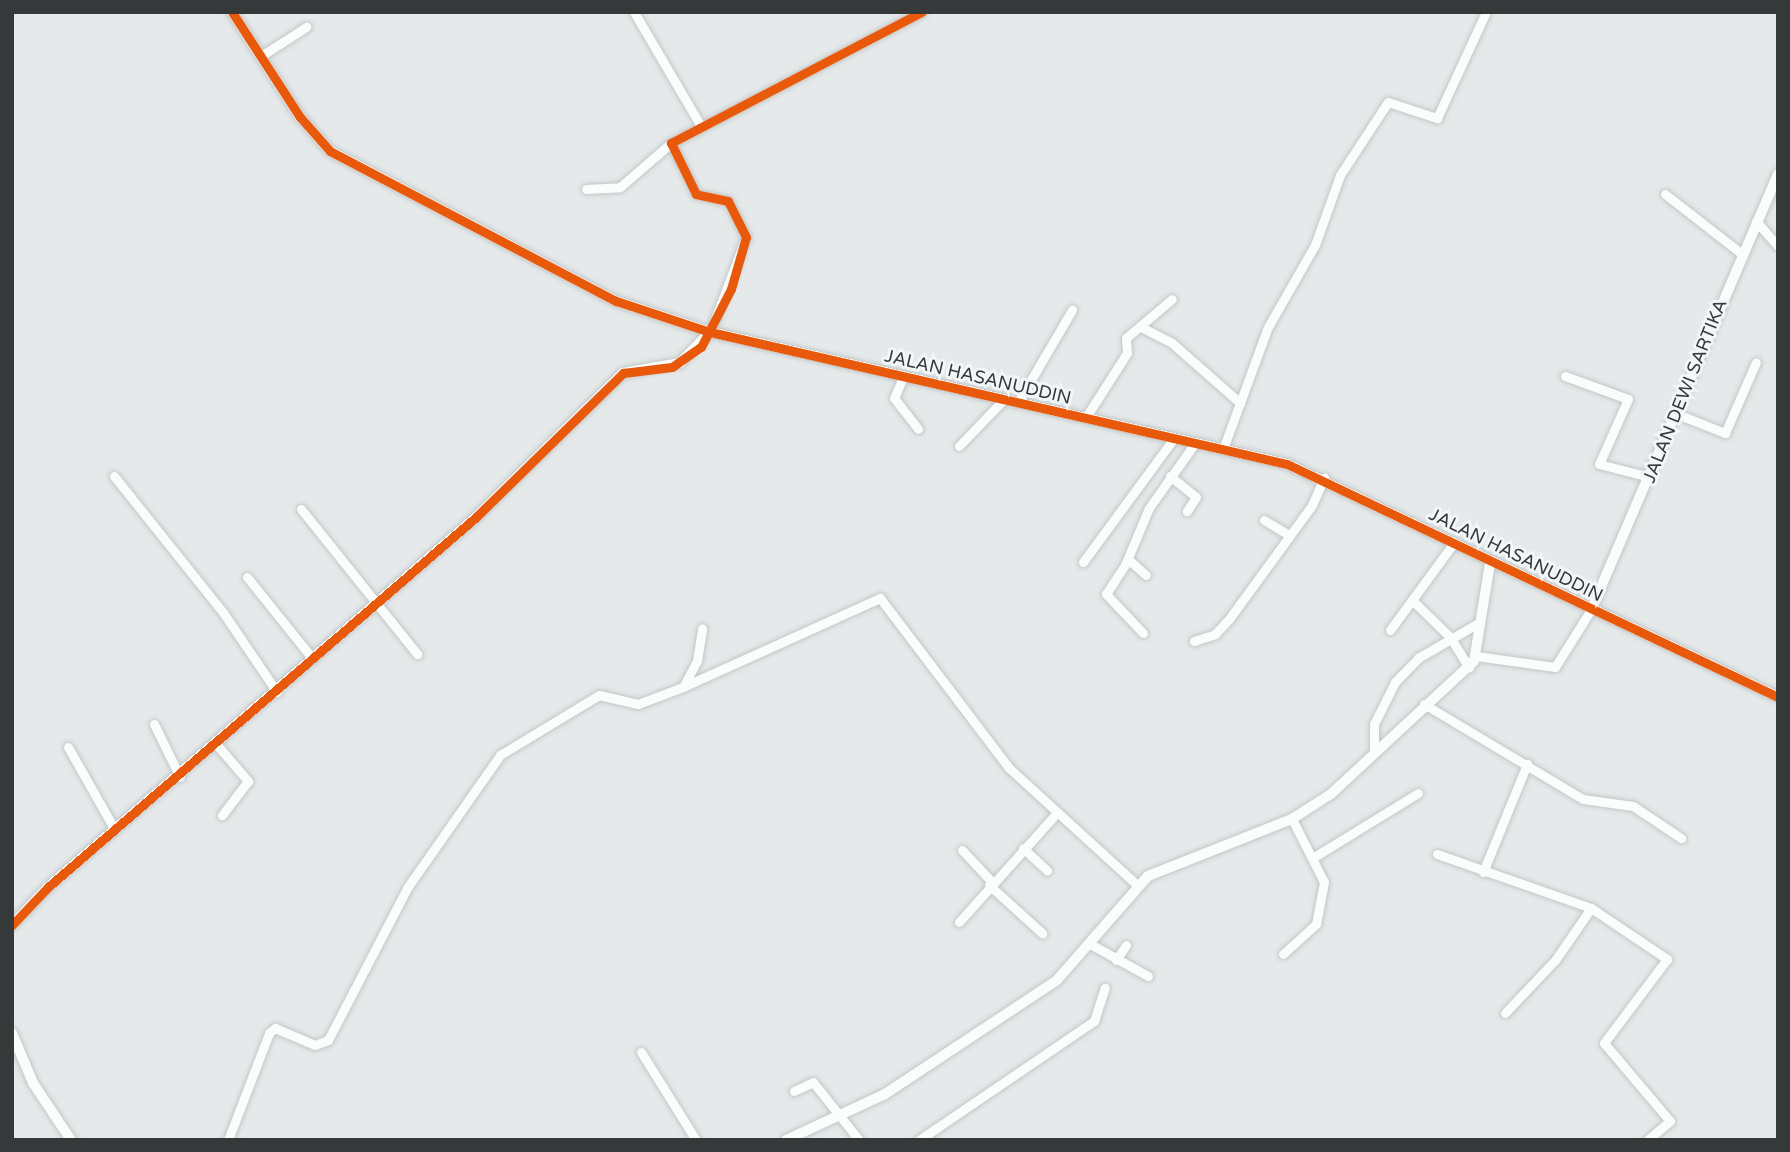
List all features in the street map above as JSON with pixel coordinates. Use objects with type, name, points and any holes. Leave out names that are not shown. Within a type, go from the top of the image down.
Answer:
[{"type":"street","name":"JALAN HASANUDDIN","points":[[232,12],[311,132],[341,158],[563,276],[710,332],[1223,449],[1324,478],[1490,563],[1592,608],[1778,697]]},
{"type":"street","points":[[634,12],[701,126]]},
{"type":"street","points":[[586,189],[614,190],[671,143],[922,12]]},
{"type":"street","points":[[1223,449],[1268,327],[1328,217],[1340,175],[1388,102],[1437,118],[1486,12]]},
{"type":"street","points":[[261,56],[306,27]]},
{"type":"street","points":[[12,925],[115,830],[218,745],[374,602],[477,517],[628,369],[680,363],[710,332],[746,237],[728,201],[696,194],[671,143]]},
{"type":"street","name":"JALAN DEWI SARTIKA","points":[[1592,608],[1778,174]]},
{"type":"street","points":[[1665,194],[1742,254]]},
{"type":"street","points":[[1756,221],[1778,246]]},
{"type":"street","points":[[1086,417],[1127,353],[1123,342],[1172,299]]},
{"type":"street","points":[[1018,402],[1072,310]]},
{"type":"street","points":[[1141,327],[1172,343],[1240,402]]},
{"type":"street","points":[[1677,414],[1725,433],[1756,362]]},
{"type":"street","points":[[899,376],[894,398],[918,429]]},
{"type":"street","points":[[1565,376],[1628,399],[1600,464],[1650,477]]},
{"type":"street","points":[[959,446],[1004,399]]},
{"type":"street","points":[[1083,562],[1174,438]]},
{"type":"street","points":[[1143,632],[1106,594],[1128,558],[1170,475],[1195,443]]},
{"type":"street","points":[[1170,475],[1196,497],[1187,511]]},
{"type":"street","points":[[114,477],[224,614],[277,692]]},
{"type":"street","points":[[1194,641],[1228,620],[1286,533],[1312,505],[1324,478]]},
{"type":"street","points":[[301,509],[417,654]]},
{"type":"street","points":[[1264,520],[1286,533]]},
{"type":"street","points":[[1390,630],[1453,544]]},
{"type":"street","points":[[1128,558],[1146,575]]},
{"type":"street","points":[[786,1140],[885,1094],[1057,981],[1093,944],[1138,884],[1165,867],[1292,819],[1331,794],[1424,704],[1469,667],[1476,656],[1490,563]]},
{"type":"street","points":[[247,578],[313,659]]},
{"type":"street","points":[[228,1140],[269,1033],[275,1028],[315,1045],[328,1040],[407,888],[500,755],[599,695],[638,704],[683,687],[880,598],[1009,768],[1055,815],[1138,884]]},
{"type":"street","points":[[1412,600],[1450,637],[1469,667]]},
{"type":"street","points":[[1476,656],[1555,667],[1592,608]]},
{"type":"street","points":[[1374,752],[1381,702],[1418,659],[1450,637],[1480,622]]},
{"type":"street","points":[[683,687],[697,661],[702,628]]},
{"type":"street","points":[[1424,704],[1592,804],[1633,806],[1681,838]]},
{"type":"street","points":[[154,724],[180,776]]},
{"type":"street","points":[[218,745],[248,783],[222,815]]},
{"type":"street","points":[[68,747],[115,830]]},
{"type":"street","points":[[1483,872],[1527,764]]},
{"type":"street","points":[[1314,857],[1418,793]]},
{"type":"street","points":[[959,922],[990,883],[1055,815]]},
{"type":"street","points":[[1283,954],[1315,924],[1321,909],[1323,876],[1292,819]]},
{"type":"street","points":[[1023,848],[1047,870]]},
{"type":"street","points":[[962,850],[990,883],[1042,933]]},
{"type":"street","points":[[1437,854],[1591,908],[1667,959],[1604,1043],[1670,1121],[1647,1140]]},
{"type":"street","points":[[1505,1013],[1556,959],[1591,908]]},
{"type":"street","points":[[1093,944],[1147,976]]},
{"type":"street","points":[[1116,960],[1126,946]]},
{"type":"street","points":[[919,1140],[1094,1021],[1105,988]]},
{"type":"street","points":[[12,1032],[33,1083],[71,1140]]},
{"type":"street","points":[[641,1052],[696,1140]]},
{"type":"street","points":[[794,1091],[813,1082],[836,1117],[859,1140]]},
{"type":"cycle path","points":[[232,12],[300,117],[330,151],[616,301],[710,332],[1287,464],[1778,697]]},
{"type":"cycle path","points":[[12,925],[48,887],[476,517],[623,373],[672,367],[701,347],[731,289],[746,237],[728,201],[696,194],[671,143],[922,12]]}]
